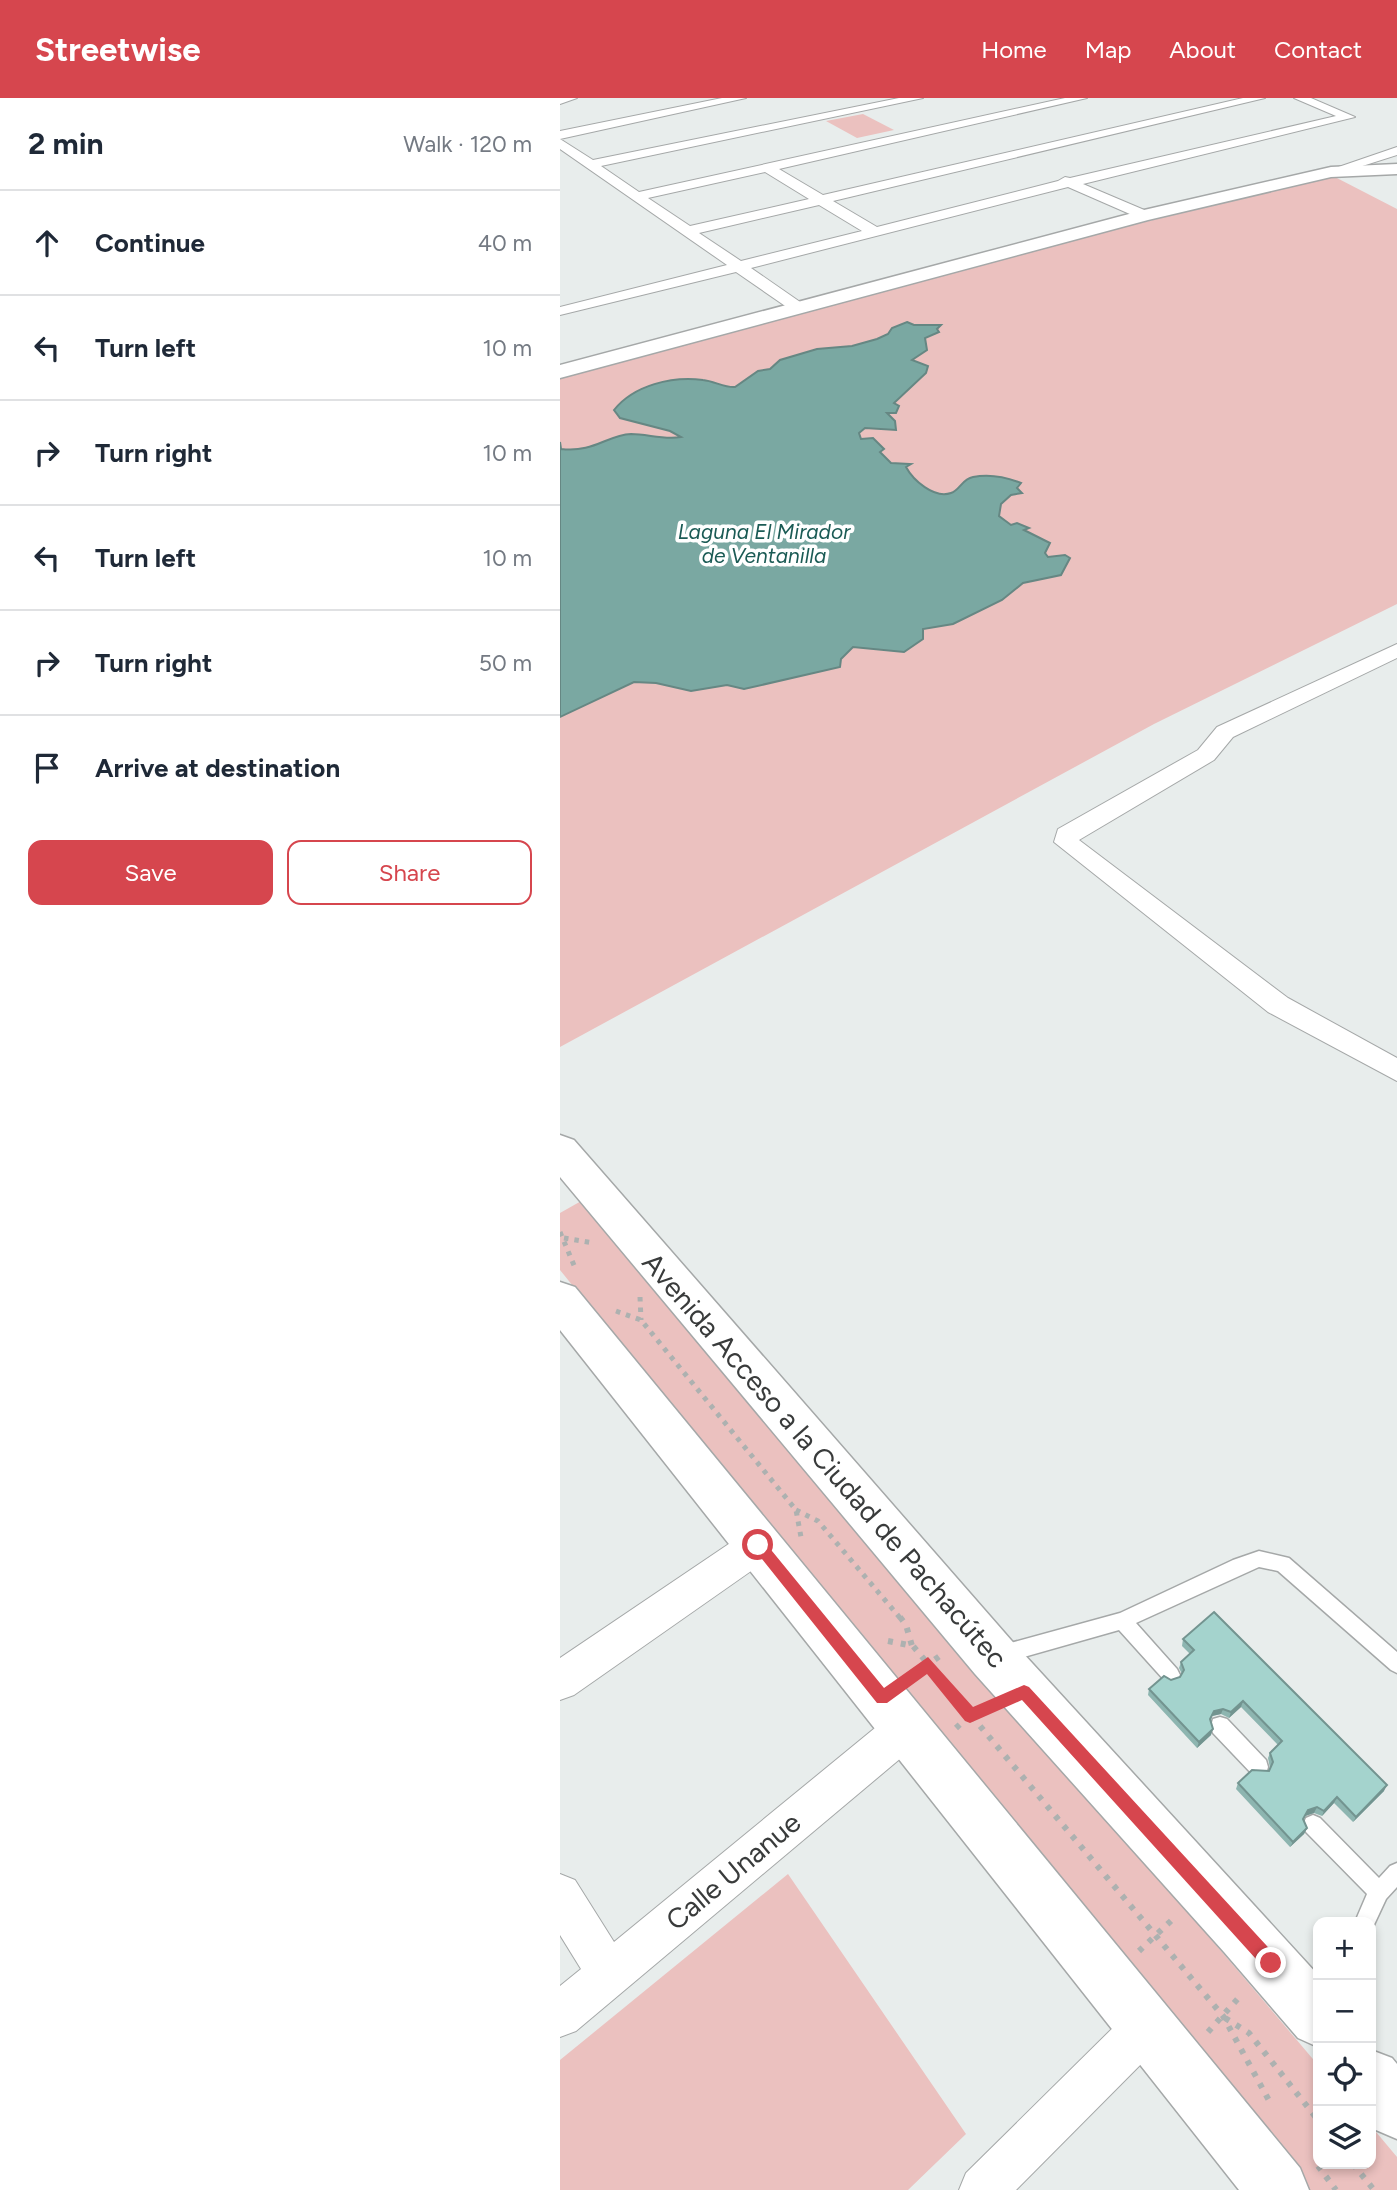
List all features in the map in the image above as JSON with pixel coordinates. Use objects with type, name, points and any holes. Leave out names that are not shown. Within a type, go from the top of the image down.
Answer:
[{"type":"street","points":[[560,100],[571,98]]},
{"type":"street","points":[[560,135],[740,98]]},
{"type":"street","points":[[634,197],[1081,98]]},
{"type":"street","points":[[688,231],[1259,98]]},
{"type":"street","points":[[564,311],[1068,183],[1349,117],[1300,98]]},
{"type":"street","points":[[590,164],[809,120],[892,100],[921,109],[949,127],[972,136]]},
{"type":"street","points":[[809,120],[859,147]]},
{"type":"street","points":[[560,143],[634,197],[797,307]]},
{"type":"street","points":[[994,145],[1016,153],[1068,183],[1144,215]]},
{"type":"street","points":[[560,372],[1144,215],[1331,172],[1397,151]]},
{"type":"street","points":[[768,168],[876,233]]},
{"type":"street","points":[[1331,172],[1391,171]]},
{"type":"street","points":[[1397,650],[1225,732],[1206,755],[1067,834],[1066,842],[1278,1004],[1397,1071]]},
{"type":"street","name":"Avenida Acceso a la Ciudad de Pachacútec","points":[[560,1150],[996,1661],[1313,2012]]},
{"type":"street","points":[[571,1289],[780,1544],[905,1726],[1161,2046],[1295,2175]]},
{"type":"street","points":[[560,1681],[780,1544]]},
{"type":"street","name":"Calle Unanue","points":[[560,2015],[905,1726]]},
{"type":"street","points":[[560,1895],[610,1974]]},
{"type":"street","points":[[983,2190],[1161,2046]]},
{"type":"street","points":[[1376,2085],[1397,2109]]},
{"type":"lane","points":[[996,1661],[1122,1621],[1259,1559],[1283,1564],[1397,1664]]},
{"type":"lane","points":[[1122,1621],[1171,1675]]},
{"type":"lane","points":[[1220,1726],[1259,1767]]},
{"type":"lane","points":[[1313,1825],[1379,1892]]},
{"type":"lane","points":[[1367,1917],[1379,1892],[1397,1873]]},
{"type":"path","points":[[571,1289],[562,1235],[593,1241],[601,1250]]},
{"type":"path","points":[[639,1294],[641,1320]]},
{"type":"path","points":[[608,1308],[641,1320],[796,1510],[818,1521],[906,1625],[913,1646],[1223,2016],[1273,2109]]},
{"type":"path","points":[[780,1544],[796,1510]]},
{"type":"path","points":[[877,1638],[913,1646]]},
{"type":"path","points":[[928,1664],[996,1661],[970,1716]]},
{"type":"path","points":[[928,1664],[905,1726],[970,1716]]},
{"type":"path","points":[[1108,1980],[1204,1889]]},
{"type":"path","points":[[1161,2046],[1223,2016],[1271,1963]]},
{"type":"path","points":[[1223,2016],[1249,2034],[1313,2114]]},
{"type":"path","points":[[1357,2169],[1374,2190]]},
{"type":"path","points":[[1295,2175],[1336,2190]]},
{"type":"shaded area","points":[[863,114],[894,130],[857,138],[826,121]]},
{"type":"shaded area","points":[[1333,176],[1397,209],[1397,604],[1154,724],[560,1047],[560,378],[1038,248]]},
{"type":"shaded area","points":[[583,1200],[1313,2059],[1313,2169],[1376,2169],[1376,2132],[1397,2157],[1397,2190],[1304,2190],[560,1270],[560,1213]]},
{"type":"shaded area","points":[[788,1874],[966,2134],[908,2190],[560,2190],[560,2060]]},
{"type":"water","name":"Laguna El Mirador de Ventanilla","points":[[907,322],[914,325],[941,325],[937,329],[939,332],[925,338],[927,350],[912,360],[928,366],[926,373],[894,403],[899,406],[896,413],[887,413],[895,421],[896,430],[865,428],[859,433],[861,439],[873,438],[884,449],[880,452],[891,463],[911,464],[906,467],[914,477],[931,491],[938,493],[951,493],[966,480],[979,476],[1021,483],[1017,488],[1022,493],[1011,495],[1001,504],[999,516],[1011,525],[1017,523],[1029,528],[1024,530],[1050,543],[1045,553],[1048,557],[1065,555],[1070,558],[1061,575],[1023,583],[1002,600],[953,624],[923,629],[923,639],[904,652],[853,647],[841,659],[840,667],[744,689],[727,685],[691,691],[656,683],[634,682],[560,717],[560,442],[561,449],[572,450],[622,435],[681,437],[670,431],[620,418],[614,410],[632,394],[654,384],[691,379],[735,387],[758,371],[770,369],[780,360],[817,349],[852,346],[877,339],[888,334],[892,328]]},
{"type":"building","points":[[1214,1612],[1387,1785],[1356,1817],[1337,1797],[1324,1811],[1317,1807],[1308,1810],[1303,1819],[1307,1828],[1293,1842],[1238,1783],[1252,1770],[1269,1771],[1273,1762],[1270,1753],[1282,1741],[1243,1701],[1231,1712],[1223,1709],[1214,1711],[1210,1719],[1213,1729],[1199,1742],[1149,1689],[1164,1676],[1171,1680],[1180,1677],[1184,1670],[1181,1662],[1194,1650],[1183,1639]]},
{"type":"route","points":[[758,1545],[882,1698],[928,1664],[970,1716],[1024,1692],[1271,1963]]}]
